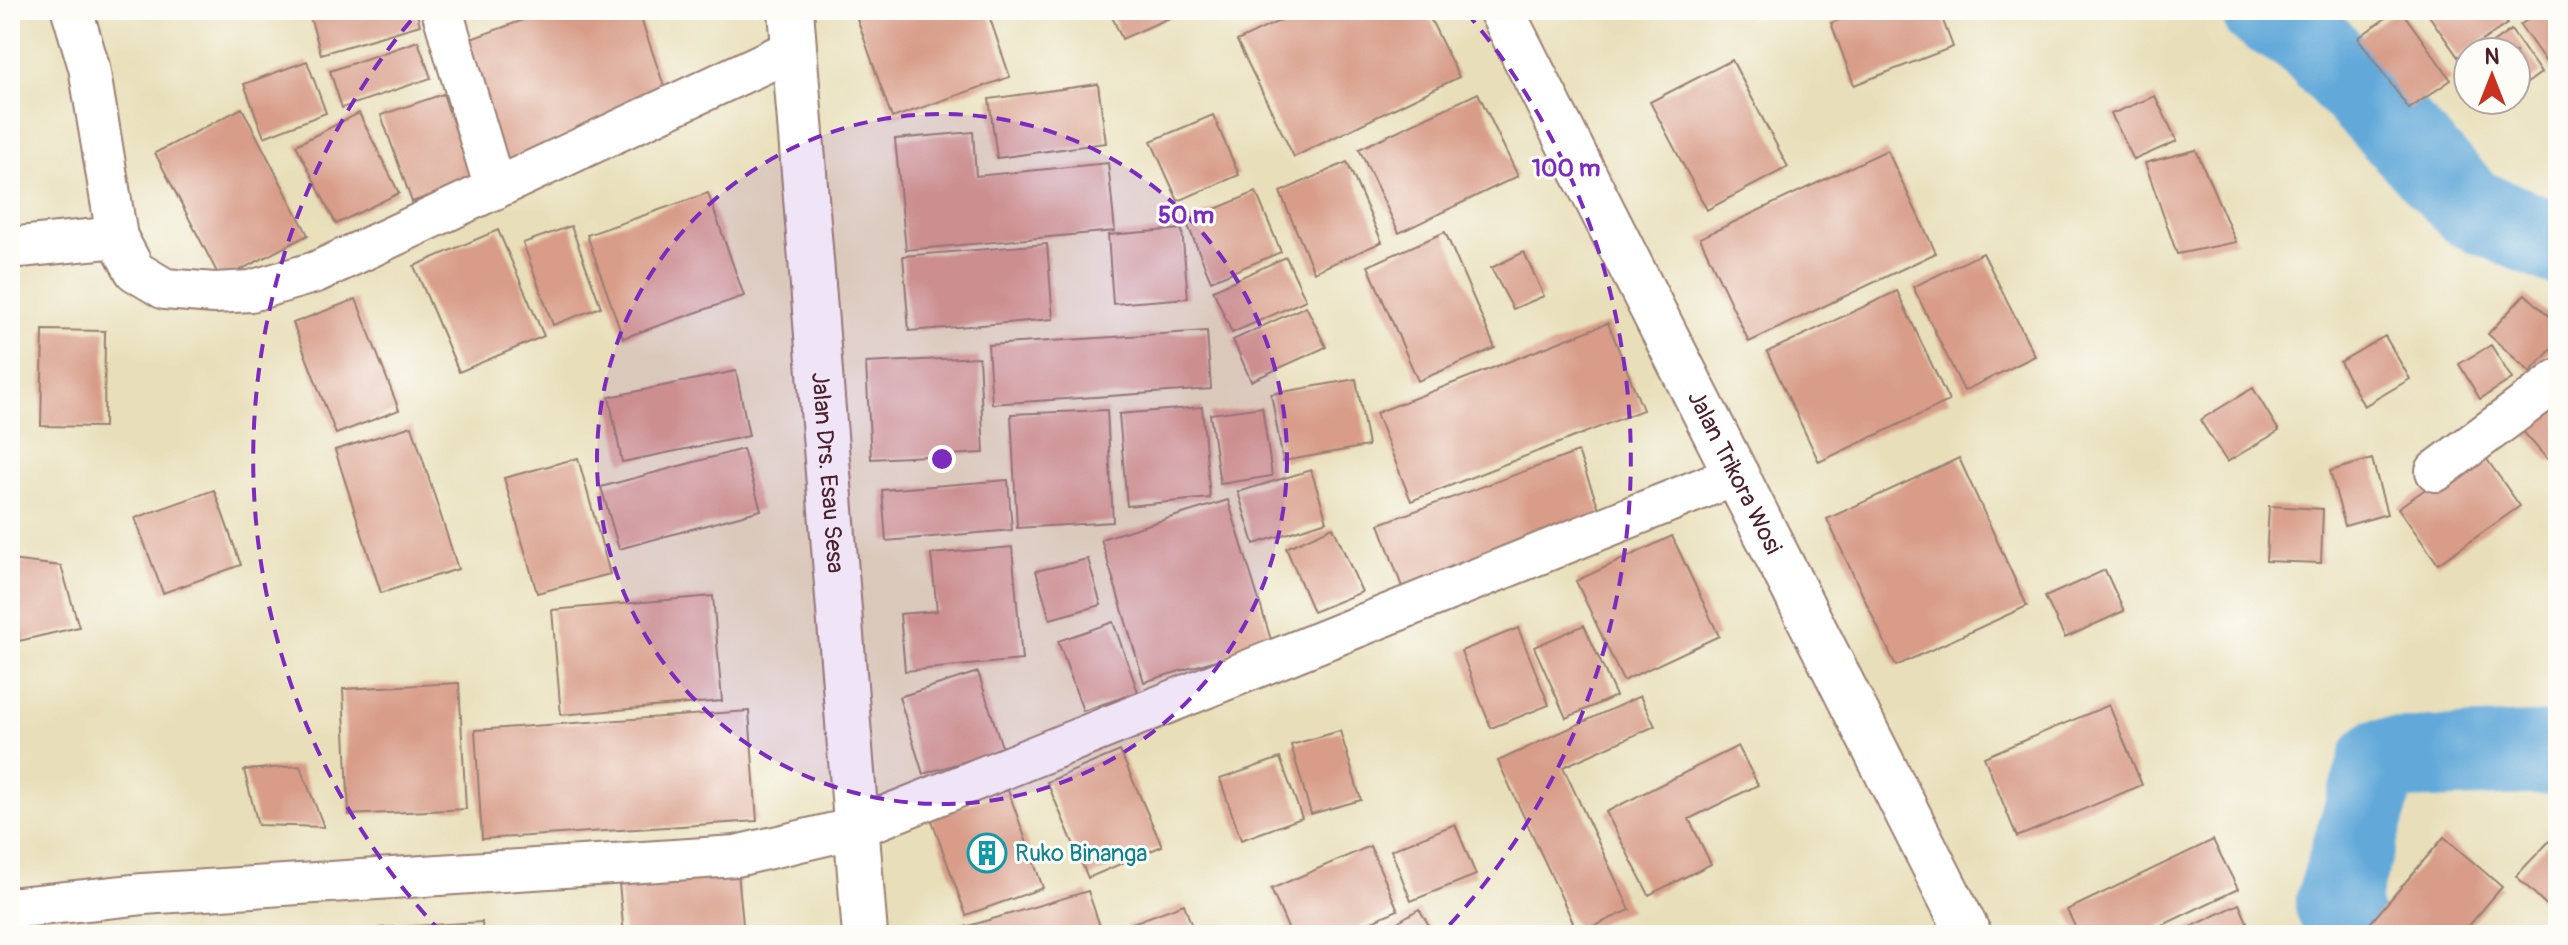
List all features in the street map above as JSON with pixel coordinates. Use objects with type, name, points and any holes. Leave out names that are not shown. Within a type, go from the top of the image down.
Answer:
[{"type":"main road","name":"Jalan Trikora Wosi","points":[[1501,10],[1969,935]]},
{"type":"main road","name":"Jalan Drs. Esau Sesa","points":[[793,30],[865,935]]},
{"type":"street","points":[[72,10],[89,67],[117,237],[135,271],[165,289],[251,291],[316,272],[495,189],[793,30]]},
{"type":"street","points":[[442,10],[495,189]]},
{"type":"street","points":[[10,248],[117,237]]},
{"type":"street","points":[[2436,471],[2558,380]]},
{"type":"street","points":[[10,908],[143,894],[736,856],[856,828],[1738,474]]},
{"type":"building","points":[[308,10],[416,10],[420,25],[321,54]]},
{"type":"building","points":[[551,10],[638,10],[665,89],[502,165],[457,44]]},
{"type":"building","points":[[854,10],[987,10],[1010,77],[892,118]]},
{"type":"building","points":[[1109,10],[1187,10],[1122,39]]},
{"type":"building","points":[[1302,10],[1426,10],[1459,77],[1294,157],[1237,41]]},
{"type":"building","points":[[1865,10],[1939,10],[1953,47],[1854,85],[1831,23]]},
{"type":"building","points":[[2401,10],[2451,80],[2409,109],[2358,38]]},
{"type":"building","points":[[2425,10],[2497,10],[2507,24],[2489,36],[2452,36],[2452,48]]},
{"type":"building","points":[[2541,10],[2558,10],[2558,79],[2532,42],[2532,36],[2528,36],[2520,25]]},
{"type":"building","points":[[418,41],[431,78],[342,108],[330,71]]},
{"type":"building","points":[[1732,60],[1788,167],[1707,210],[1650,102]]},
{"type":"building","points":[[2532,60],[2541,73],[2532,79]]},
{"type":"building","points":[[307,61],[326,113],[264,137],[244,84]]},
{"type":"building","points":[[1098,84],[1106,143],[997,158],[989,99]]},
{"type":"building","points":[[1478,93],[1518,176],[1399,233],[1359,149]]},
{"type":"building","points":[[443,94],[473,180],[412,202],[381,115]]},
{"type":"building","points":[[2155,96],[2177,141],[2134,160],[2111,114]]},
{"type":"building","points":[[242,108],[308,235],[221,280],[155,153]]},
{"type":"building","points":[[359,113],[399,193],[336,224],[296,145]]},
{"type":"building","points":[[1213,115],[1239,175],[1178,201],[1151,141]]},
{"type":"building","points":[[973,132],[976,176],[1108,163],[1115,231],[906,250],[895,139]]},
{"type":"building","points":[[1887,150],[1936,253],[1749,342],[1700,238]]},
{"type":"building","points":[[2196,150],[2236,242],[2177,254],[2145,163]]},
{"type":"building","points":[[1347,162],[1382,242],[1314,272],[1280,192]]},
{"type":"building","points":[[1256,192],[1281,252],[1211,281],[1186,221]]},
{"type":"building","points":[[708,193],[744,296],[623,338],[587,235]]},
{"type":"building","points":[[571,226],[601,307],[553,325],[523,243]]},
{"type":"building","points":[[1182,229],[1188,298],[1113,304],[1108,235]]},
{"type":"building","points":[[498,230],[544,336],[459,372],[414,266]]},
{"type":"building","points":[[1445,232],[1495,348],[1418,381],[1368,266]]},
{"type":"building","points":[[1047,244],[1053,319],[909,331],[903,256]]},
{"type":"building","points":[[1524,252],[1544,296],[1513,309],[1491,268]]},
{"type":"building","points":[[1983,253],[2035,356],[1964,391],[1913,287]]},
{"type":"building","points":[[1286,257],[1306,300],[1232,333],[1213,290]]},
{"type":"building","points":[[1897,291],[1949,401],[1819,462],[1767,352]]},
{"type":"building","points":[[2525,294],[2558,324],[2558,342],[2530,372],[2488,334]]},
{"type":"building","points":[[356,299],[399,410],[336,434],[293,323]]},
{"type":"building","points":[[1306,306],[1326,347],[1251,381],[1233,340]]},
{"type":"building","points":[[1608,323],[1643,410],[1411,501],[1376,413]]},
{"type":"building","points":[[43,330],[105,331],[104,427],[41,426]]},
{"type":"building","points":[[1207,331],[1211,389],[992,404],[988,345]]},
{"type":"building","points":[[2385,336],[2410,379],[2364,406],[2340,362]]},
{"type":"building","points":[[2491,345],[2512,379],[2480,399],[2459,364]]},
{"type":"building","points":[[979,357],[984,453],[871,459],[866,363]]},
{"type":"building","points":[[736,371],[749,436],[622,462],[609,397]]},
{"type":"building","points":[[1356,379],[1368,446],[1283,461],[1271,394]]},
{"type":"building","points":[[2253,388],[2279,431],[2227,462],[2200,420]]},
{"type":"building","points":[[2558,394],[2558,455],[2550,462],[2519,427]]},
{"type":"building","points":[[1202,407],[1210,498],[1127,506],[1119,414]]},
{"type":"building","points":[[1262,407],[1272,476],[1220,484],[1210,414]]},
{"type":"building","points":[[1107,410],[1113,522],[1017,528],[1011,414]]},
{"type":"building","points":[[412,426],[458,569],[381,593],[335,450]]},
{"type":"building","points":[[743,449],[761,510],[619,549],[601,487]]},
{"type":"building","points":[[2481,451],[2520,506],[2438,564],[2398,508]]},
{"type":"building","points":[[1578,452],[1601,514],[1402,587],[1379,524]]},
{"type":"building","points":[[578,458],[610,574],[537,593],[504,478]]},
{"type":"building","points":[[1959,458],[2027,606],[1896,666],[1827,519]]},
{"type":"building","points":[[2372,459],[2387,514],[2345,526],[2330,471]]},
{"type":"building","points":[[1311,470],[1327,521],[1254,544],[1238,492]]},
{"type":"building","points":[[1008,480],[1012,530],[886,541],[882,490]]},
{"type":"building","points":[[214,490],[241,565],[163,593],[135,518]]},
{"type":"building","points":[[1228,500],[1272,643],[1144,682],[1101,539]]},
{"type":"building","points":[[2269,506],[2323,509],[2321,563],[2266,561]]},
{"type":"building","points":[[1333,527],[1362,592],[1313,612],[1286,548]]},
{"type":"building","points":[[1672,536],[1719,636],[1623,681],[1576,581]]},
{"type":"building","points":[[1012,547],[1022,660],[905,671],[900,614],[937,611],[931,554]]},
{"type":"building","points":[[1088,559],[1101,605],[1050,619],[1036,571]]},
{"type":"building","points":[[10,560],[61,566],[79,627],[19,641]]},
{"type":"building","points":[[2105,570],[2124,611],[2065,638],[2045,597]]},
{"type":"building","points":[[713,596],[722,701],[561,715],[552,610]]},
{"type":"building","points":[[1113,622],[1138,692],[1083,711],[1058,641]]},
{"type":"building","points":[[1584,625],[1616,696],[1566,718],[1534,647]]},
{"type":"building","points":[[1518,628],[1549,705],[1491,728],[1461,651]]},
{"type":"building","points":[[978,672],[1003,750],[923,774],[899,697]]},
{"type":"building","points":[[459,683],[466,809],[349,815],[343,689]]},
{"type":"building","points":[[1640,696],[1655,726],[1563,767],[1630,910],[1578,933],[1498,761]]},
{"type":"building","points":[[2109,705],[2142,785],[2017,837],[1984,757]]},
{"type":"building","points":[[749,711],[757,821],[482,839],[475,730]]},
{"type":"building","points":[[1340,731],[1361,800],[1311,814],[1291,745]]},
{"type":"building","points":[[1738,746],[1758,785],[1689,819],[1711,864],[1649,895],[1606,812]]},
{"type":"building","points":[[1120,751],[1162,846],[1088,878],[1047,782]]},
{"type":"building","points":[[1280,758],[1302,818],[1241,840],[1220,779]]},
{"type":"building","points":[[300,766],[324,827],[258,825],[244,770]]},
{"type":"building","name":"Ruko Binanga","points":[[1008,790],[1043,888],[966,915],[931,818]]},
{"type":"building","points":[[1455,824],[1476,875],[1411,901],[1391,850]]},
{"type":"building","points":[[2558,832],[2558,916],[2516,876]]},
{"type":"building","points":[[2444,837],[2502,887],[2461,935],[2374,935],[2366,928]]},
{"type":"building","points":[[2213,840],[2238,889],[2142,935],[2079,935],[2067,910]]},
{"type":"building","points":[[1370,846],[1398,910],[1339,935],[1291,935],[1271,889]]},
{"type":"building","points":[[738,872],[744,935],[624,935],[619,883]]},
{"type":"building","points":[[1088,891],[1103,935],[941,935],[941,934]]},
{"type":"building","points":[[1184,904],[1195,935],[1131,935],[1127,925]]},
{"type":"building","points":[[2239,904],[2253,935],[2174,935]]},
{"type":"building","points":[[1419,909],[1435,935],[1376,935]]},
{"type":"building","points":[[482,922],[483,935],[380,935],[379,928]]},
{"type":"waterway","points":[[2262,10],[2306,36],[2470,208],[2558,245]]},
{"type":"waterway","points":[[2350,935],[2336,904],[2380,760],[2558,753]]},
{"type":"place","name":"Ruko Binanga","points":[[987,853]]}]
